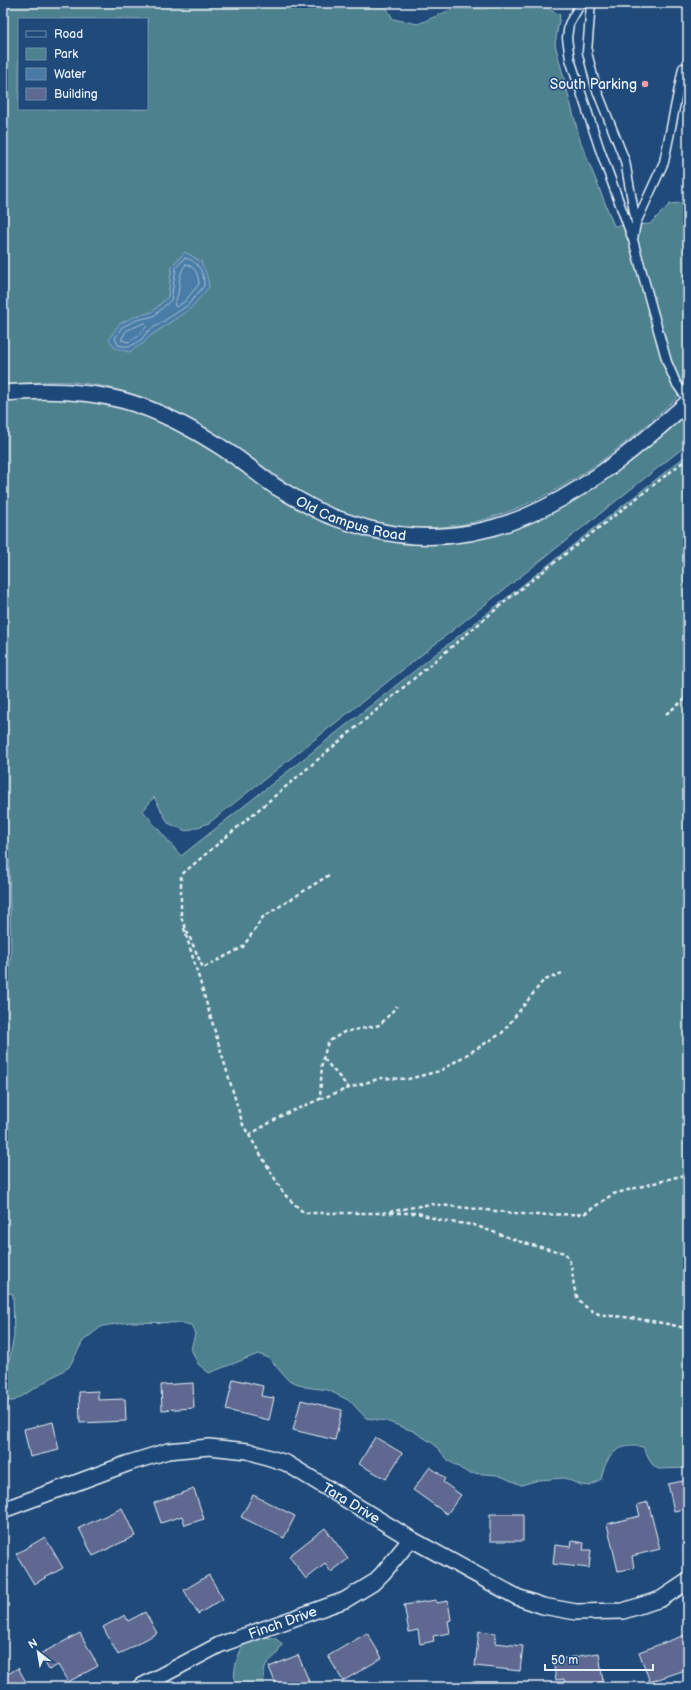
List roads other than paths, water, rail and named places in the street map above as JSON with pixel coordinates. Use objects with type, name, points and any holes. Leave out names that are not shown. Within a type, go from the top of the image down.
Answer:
[{"type":"street","name":"Old Campus Road","points":[[3,394],[70,391],[99,395],[134,403],[159,412],[195,431],[275,486],[320,512],[351,524],[383,532],[415,537],[449,536],[494,529],[530,515],[594,479],[620,461],[666,424],[688,401]]},
{"type":"street","name":"Tara Drive","points":[[3,1510],[129,1463],[168,1451],[209,1447],[248,1451],[286,1463],[411,1539],[517,1596],[543,1606],[561,1610],[593,1613],[634,1609],[661,1599],[688,1581]]},
{"type":"street","name":"Finch Drive","points":[[140,1687],[219,1645],[345,1600],[373,1583],[411,1539]]},
{"type":"lane","points":[[581,3],[569,24],[567,38],[570,60],[599,147],[633,240],[667,362],[676,383],[688,401]]},
{"type":"lane","points":[[591,3],[587,52],[596,88],[625,161],[636,223]]},
{"type":"lane","points":[[633,240],[636,223],[664,162],[683,68]]},
{"type":"water","points":[[185,252],[200,262],[203,266],[207,274],[209,287],[190,309],[150,336],[144,343],[129,352],[115,348],[109,339],[119,324],[136,316],[152,312],[168,297],[172,266]]},
{"type":"place","name":"South Parking","points":[[645,84]]}]
